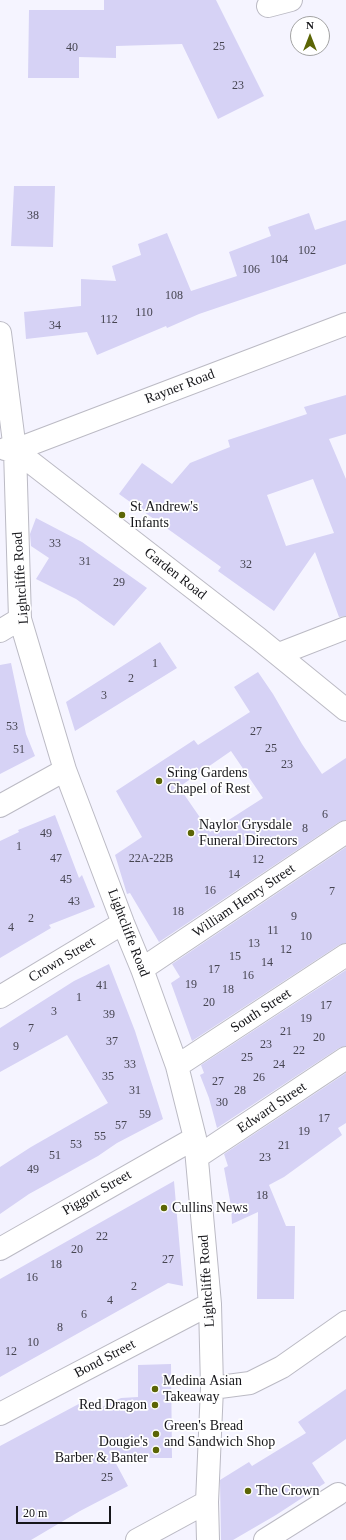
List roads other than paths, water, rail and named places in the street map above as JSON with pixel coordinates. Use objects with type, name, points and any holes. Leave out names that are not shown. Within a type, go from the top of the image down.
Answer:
[{"type":"street","points":[[268,6],[292,0]]},
{"type":"street","name":"Rayner Road","points":[[7,449],[346,324]]},
{"type":"street","name":"Lightcliffe Road","points":[[0,332],[20,619],[65,770],[142,969],[176,1066],[196,1147],[210,1304],[212,1388],[207,1502],[208,1540]]},
{"type":"street","name":"Garden Road","points":[[7,449],[279,654],[346,710]]},
{"type":"street","points":[[0,631],[20,619]]},
{"type":"street","points":[[279,654],[346,628]]},
{"type":"street","points":[[0,806],[65,770]]},
{"type":"street","name":"William Henry Street","points":[[142,969],[346,832]]},
{"type":"street","name":"Crown Street","points":[[0,997],[123,923]]},
{"type":"street","name":"South Street","points":[[176,1066],[346,955]]},
{"type":"street","name":"Edward Street","points":[[196,1147],[346,1058]]},
{"type":"street","name":"Piggott Street","points":[[0,1249],[196,1147]]},
{"type":"street","name":"Bond Street","points":[[0,1414],[210,1304]]},
{"type":"street","points":[[212,1388],[250,1382],[270,1373],[282,1367],[346,1322]]},
{"type":"street","points":[[265,1540],[338,1494]]},
{"type":"street","points":[[136,1540],[207,1502]]},
{"type":"place","name":"St Andrew's Infants","points":[[122,515]]},
{"type":"place","name":"Sring Gardens Chapel of Rest","points":[[159,781]]},
{"type":"place","name":"Naylor Grysdale Funeral Directors","points":[[191,833]]},
{"type":"place","name":"Cullins News","points":[[164,1208]]},
{"type":"place","name":"Medina Asian Takeaway","points":[[155,1389]]},
{"type":"place","name":"Red Dragon","points":[[155,1405]]},
{"type":"place","name":"Green's Bread and Sandwich Shop","points":[[156,1434]]},
{"type":"place","name":"Dougie's Barber & Banter","points":[[156,1450]]},
{"type":"place","name":"The Crown","points":[[248,1491]]}]
